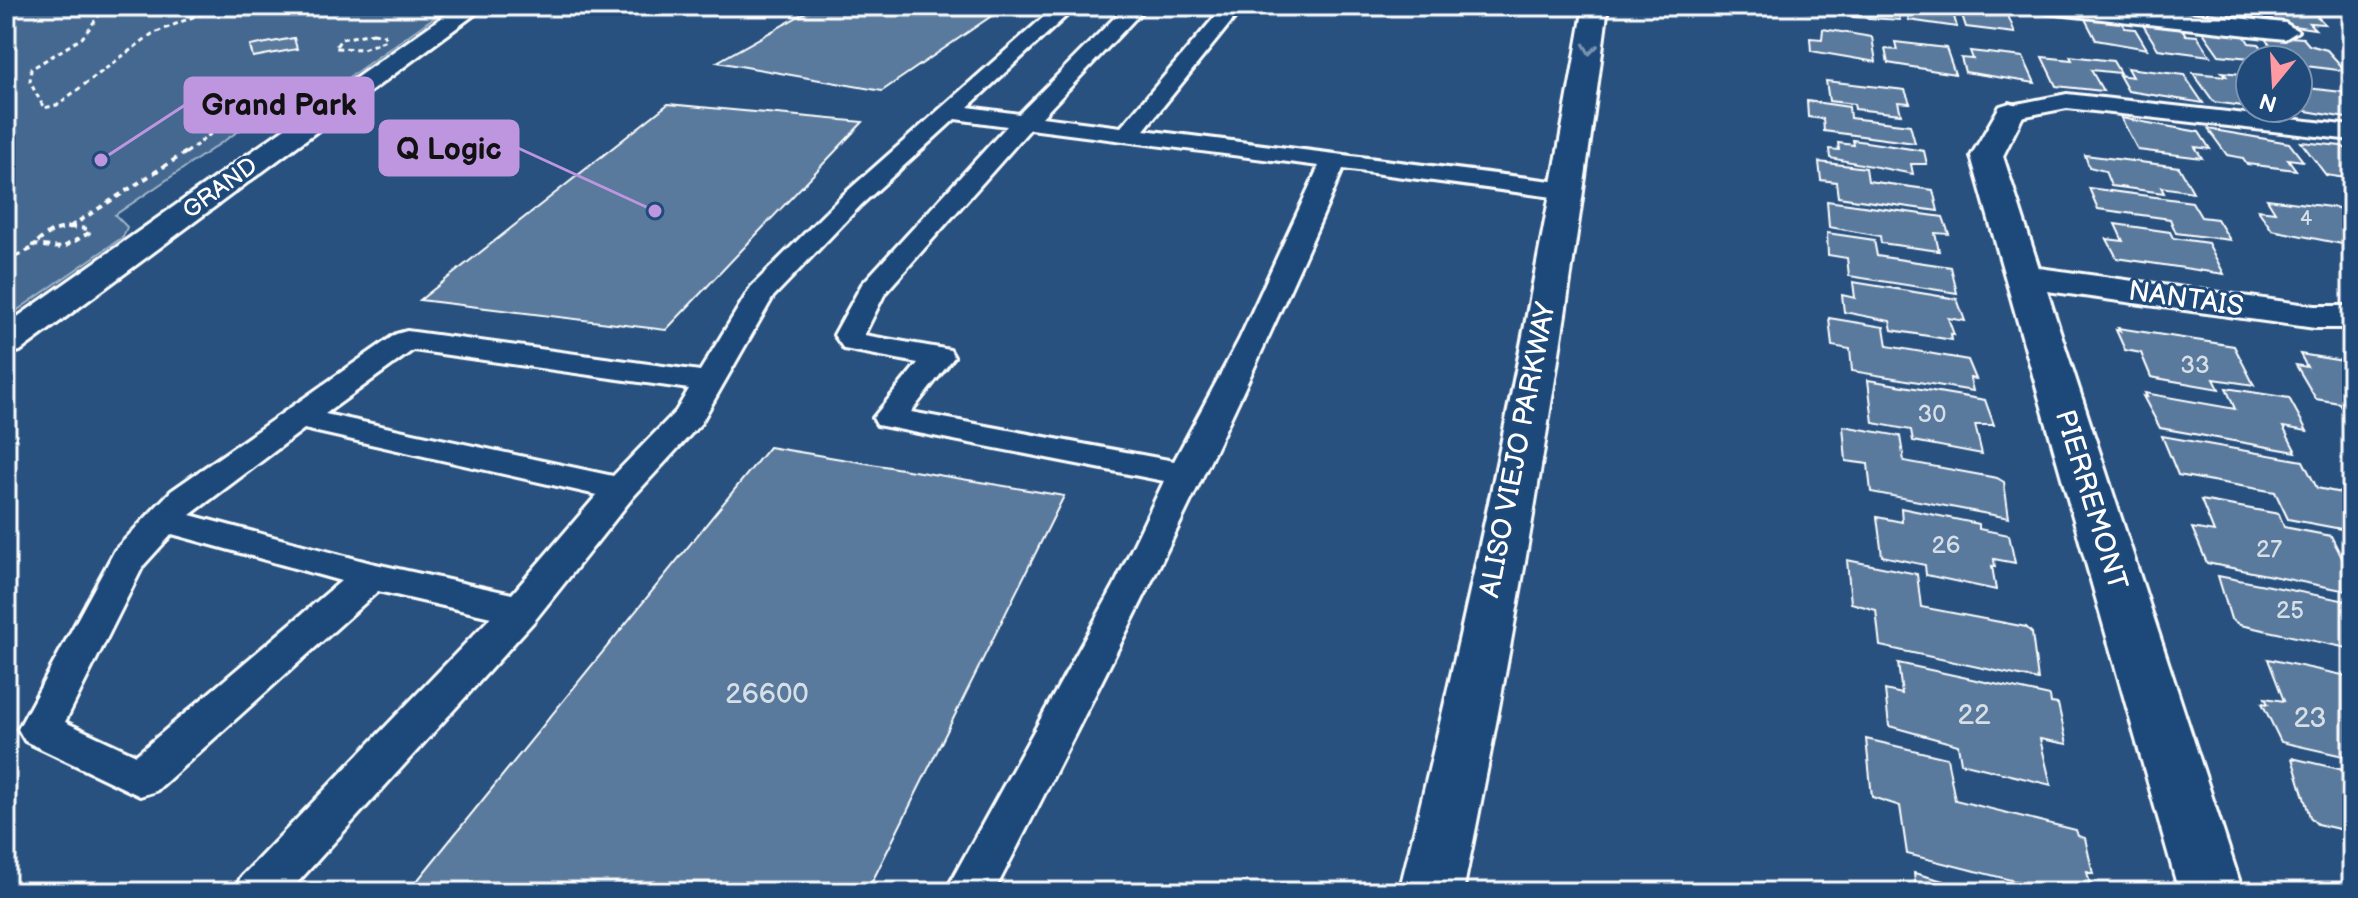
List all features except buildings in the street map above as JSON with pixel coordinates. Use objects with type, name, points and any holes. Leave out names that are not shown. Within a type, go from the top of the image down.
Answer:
[{"type":"street","name":"GRAND","points":[[6,343],[474,6]]},
{"type":"street","name":"ALISO VIEJO PARKWAY","points":[[1431,892],[1461,761],[1568,191],[1596,6]]},
{"type":"street","points":[[2047,6],[2285,31]]},
{"type":"street","name":"PIERREMONT","points":[[2010,112],[1987,156],[2021,276],[2211,892]]},
{"type":"street","name":"NANTAIS","points":[[2021,276],[2315,317],[2352,317]]},
{"type":"lane","points":[[258,892],[521,610],[621,489],[689,416],[761,293],[852,200],[1067,6]]},
{"type":"lane","points":[[1137,6],[1024,122],[872,290],[849,335],[855,343],[939,357],[889,418],[1185,474]]},
{"type":"lane","points":[[1127,135],[1234,6]]},
{"type":"lane","points":[[2010,112],[2067,101],[2352,133]]},
{"type":"lane","points":[[951,112],[1568,191]]},
{"type":"lane","points":[[969,892],[1133,586],[1185,474],[1254,340],[1334,161]]},
{"type":"lane","points":[[371,576],[140,778],[40,729],[128,559],[184,499],[407,340],[709,382]]},
{"type":"lane","points":[[297,418],[621,489]]},
{"type":"lane","points":[[165,520],[371,576],[521,610]]},
{"type":"path","points":[[106,6],[82,38],[31,69],[30,82],[44,108],[57,105],[152,34],[219,6]]},
{"type":"path","points":[[6,261],[36,246],[66,246],[85,238],[88,229],[70,227],[52,231],[38,238],[33,245],[36,246]]},
{"type":"shaded area","points":[[6,6],[450,6],[331,90],[277,105],[115,215],[127,227],[123,237],[6,318]]},
{"type":"place","name":"Grand Park","points":[[101,160]]},
{"type":"place","name":"Q Logic","points":[[655,211]]}]
